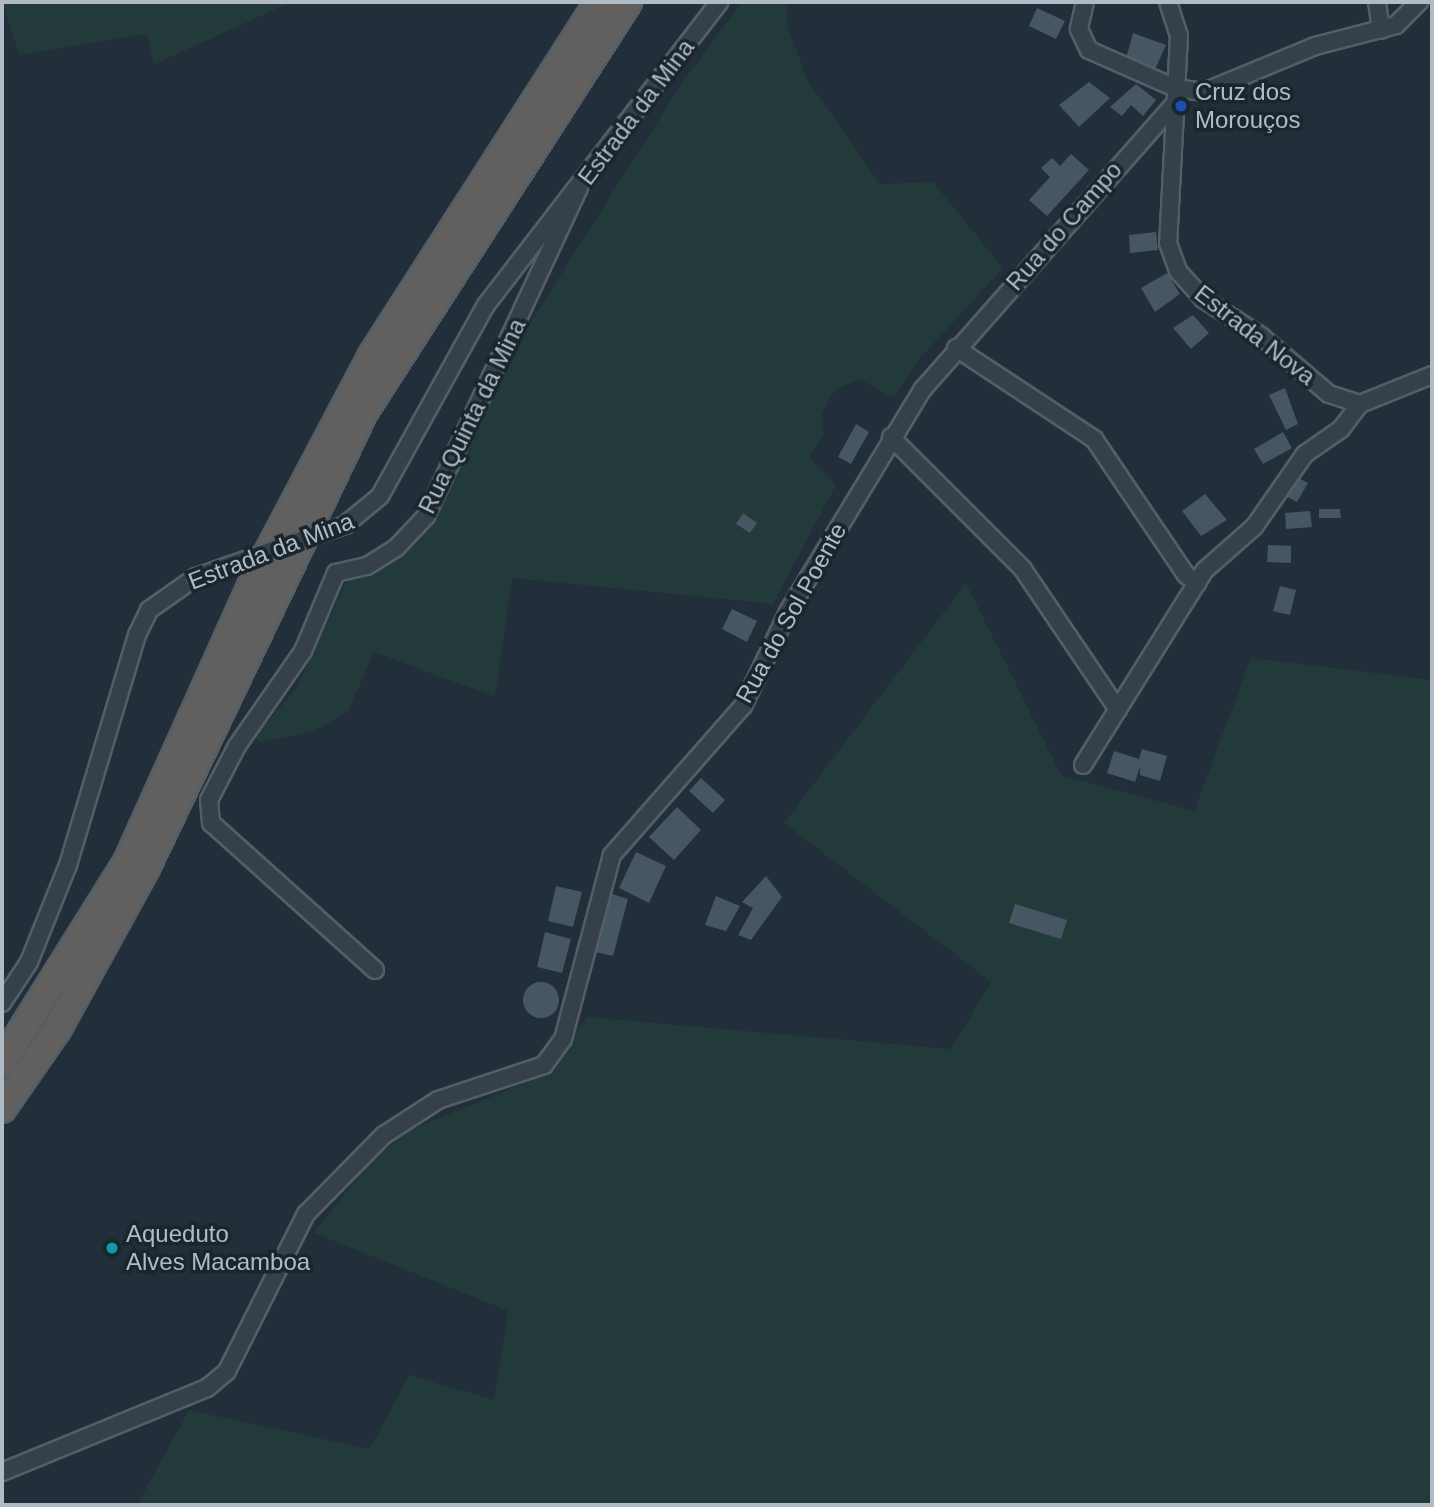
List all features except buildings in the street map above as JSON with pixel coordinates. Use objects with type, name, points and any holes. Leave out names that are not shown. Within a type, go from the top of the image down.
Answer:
[{"type":"highway","points":[[2,1062],[127,862],[254,579],[372,355],[599,2]]},
{"type":"highway","points":[[2,1109],[57,1030],[146,868],[365,412],[628,2]]},
{"type":"street","name":"Estrada da Mina","points":[[2,1003],[29,962],[68,865],[137,635],[149,610],[196,578],[345,525],[380,496],[486,305],[579,188],[719,2]]},
{"type":"street","points":[[1085,2],[1079,29],[1089,50],[1174,97],[1204,92],[1315,46],[1381,30],[1419,2]]},
{"type":"street","name":"Estrada Nova","points":[[1168,2],[1179,36],[1168,243],[1178,271],[1203,299],[1261,336],[1329,394],[1360,404]]},
{"type":"street","points":[[1377,2],[1381,30]]},
{"type":"street","name":"Rua do Campo","points":[[956,348],[1174,97]]},
{"type":"street","name":"Rua Quinta da Mina","points":[[375,970],[211,824],[209,800],[237,746],[303,651],[336,573],[366,566],[396,548],[426,516],[579,188]]},
{"type":"street","points":[[956,348],[1094,439],[1198,583]]},
{"type":"street","name":"Rua do Sol Poente","points":[[2,1472],[207,1388],[227,1371],[306,1214],[384,1135],[438,1100],[544,1065],[563,1039],[612,855],[743,706],[789,610],[891,437],[956,348]]},
{"type":"street","points":[[1083,765],[1198,583],[1254,527],[1305,454],[1340,429],[1360,404],[1432,375]]},
{"type":"street","points":[[891,437],[1022,568],[1118,710]]},
{"type":"green space","points":[[2,2],[292,2],[154,64],[147,34],[19,55]]},
{"type":"green space","points":[[742,2],[787,2],[787,24],[806,78],[880,184],[933,182],[1003,268],[922,356],[894,398],[859,379],[834,391],[822,413],[824,434],[809,457],[836,485],[773,604],[512,578],[495,697],[374,652],[348,711],[313,732],[259,742],[255,736],[296,689],[348,578],[400,554],[498,374],[682,83]]},
{"type":"green space","points":[[966,583],[1061,775],[1194,811],[1251,658],[1432,680],[1432,1505],[137,1505],[189,1410],[370,1449],[409,1375],[494,1400],[508,1311],[314,1233],[371,1161],[410,1130],[544,1075],[587,1017],[951,1049],[991,982],[784,823]]},
{"type":"place","name":"Cruz dos Morouços","points":[[1181,106]]},
{"type":"place","name":"Aqueduto Alves Macamboa","points":[[112,1248]]}]
